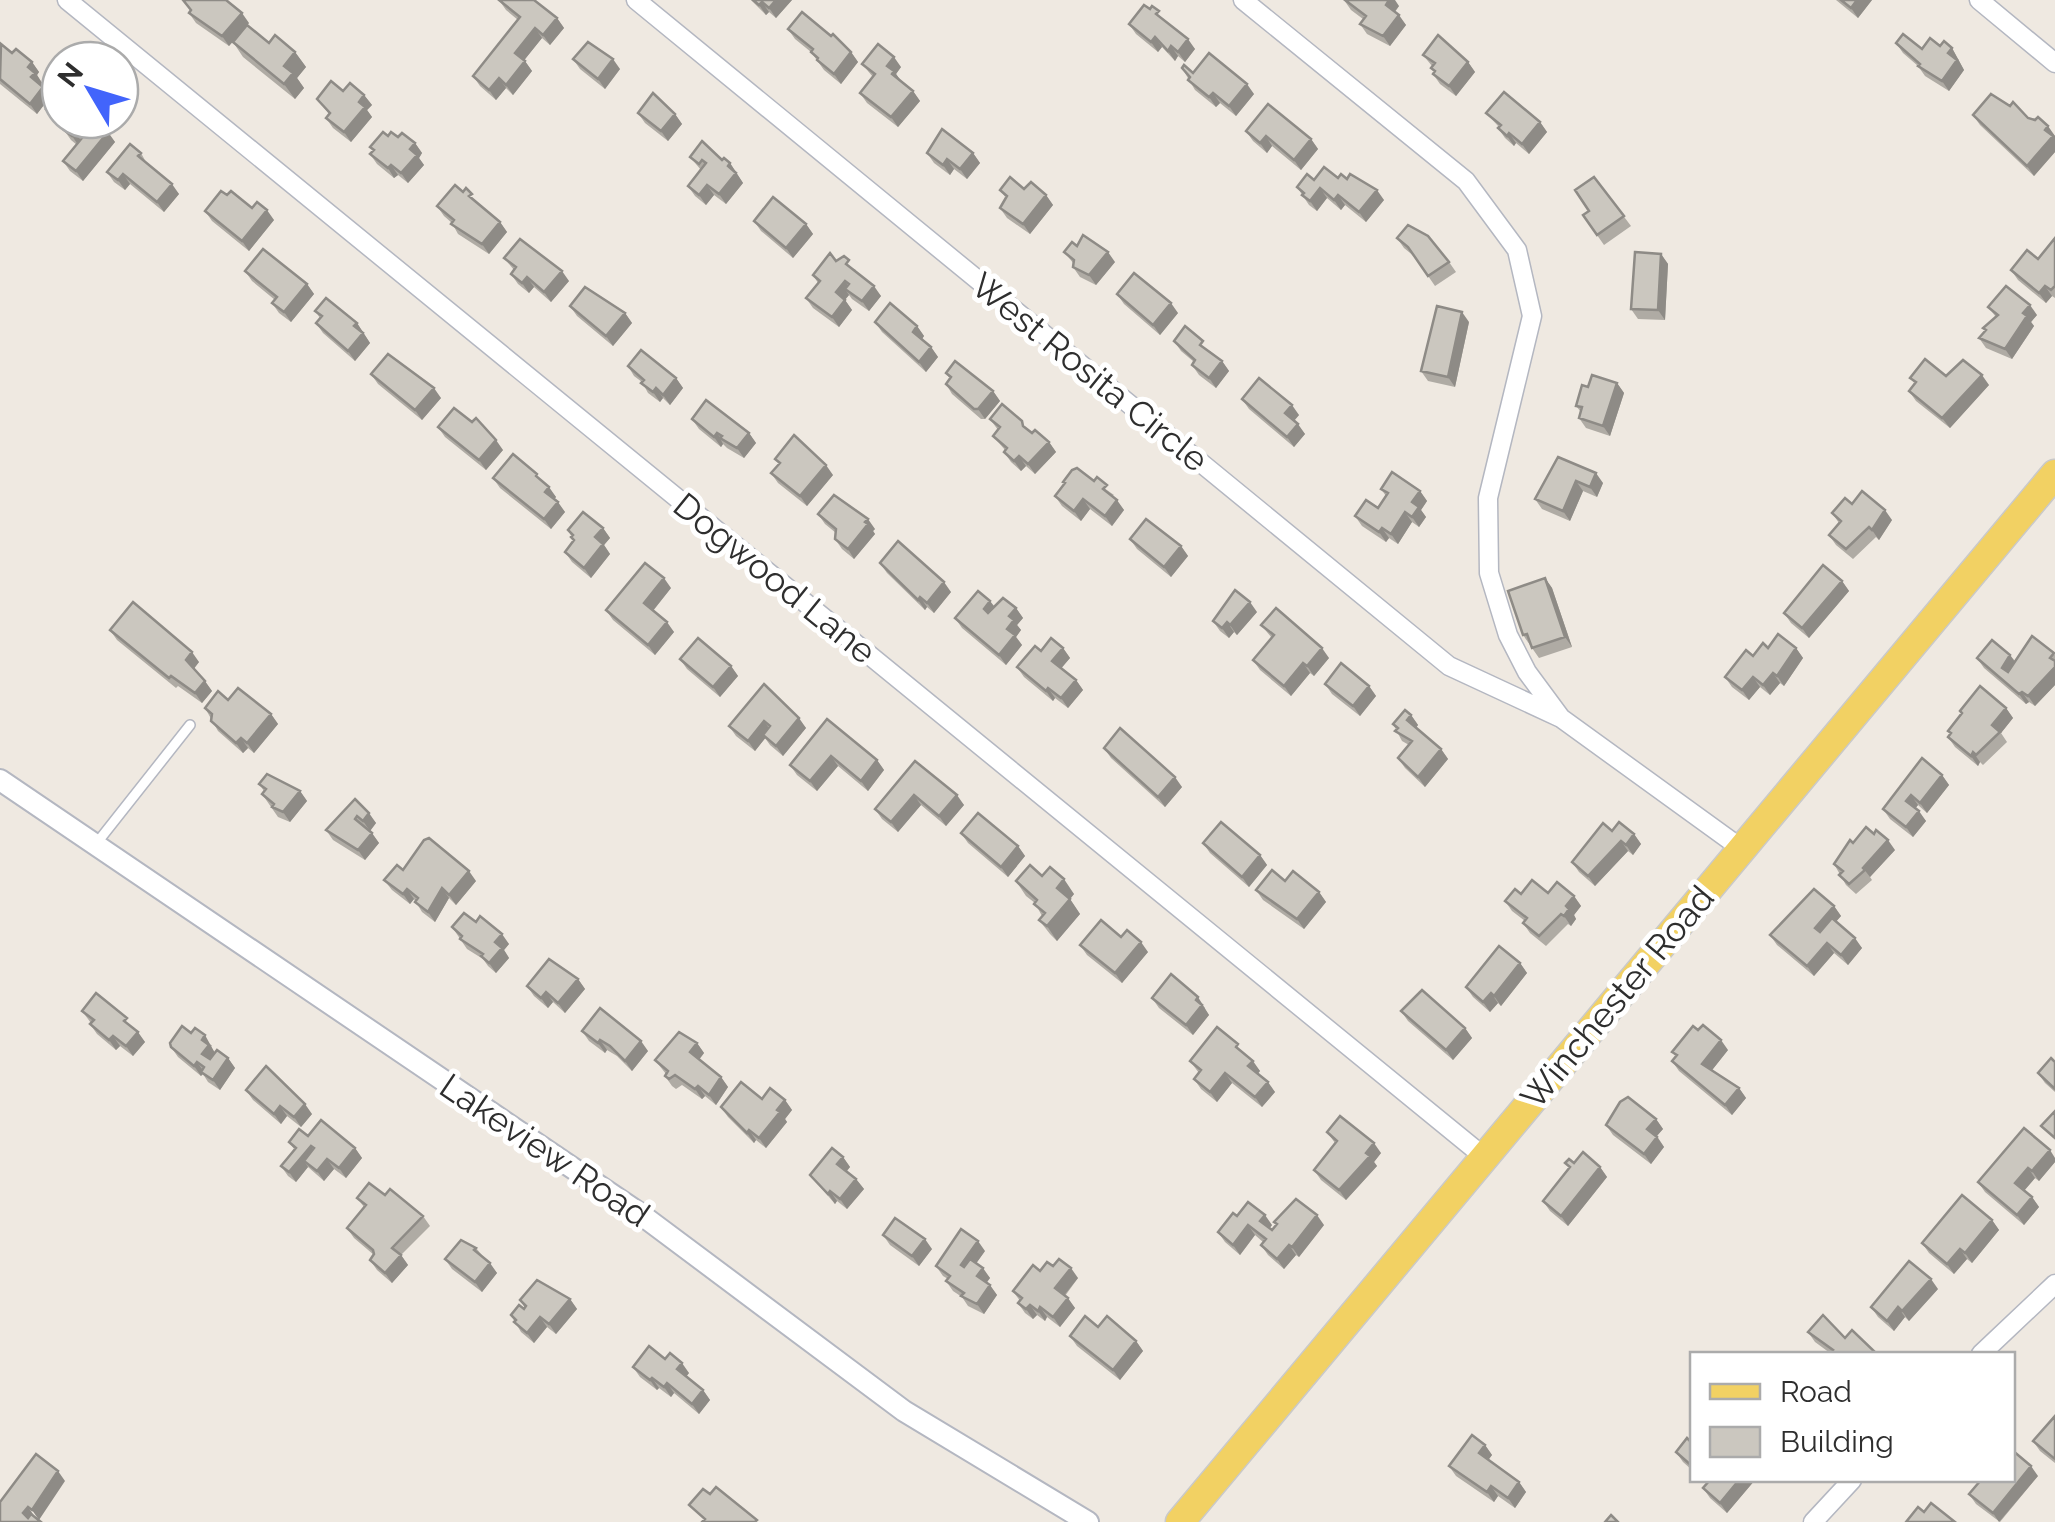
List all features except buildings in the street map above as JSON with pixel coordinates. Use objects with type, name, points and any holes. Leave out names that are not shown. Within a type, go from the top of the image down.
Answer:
[{"type":"main road","name":"Winchester Road","points":[[1180,1522],[2055,474]]},
{"type":"street","name":"Dogwood Lane","points":[[68,0],[1483,1156]]},
{"type":"street","name":"West Rosita Circle","points":[[636,0],[1449,666],[1562,718]]},
{"type":"street","points":[[1243,0],[1466,181],[1516,250],[1532,316],[1488,498],[1490,573],[1508,635],[1526,672],[1562,718],[1742,849]]},
{"type":"street","points":[[1979,0],[2055,62]]},
{"type":"street","name":"Lakeview Road","points":[[0,780],[639,1213],[904,1411],[1088,1522]]},
{"type":"street","points":[[1983,1352],[2055,1284]]},
{"type":"street","points":[[1813,1522],[1850,1482]]},
{"type":"lane","points":[[96,844],[190,726]]}]
